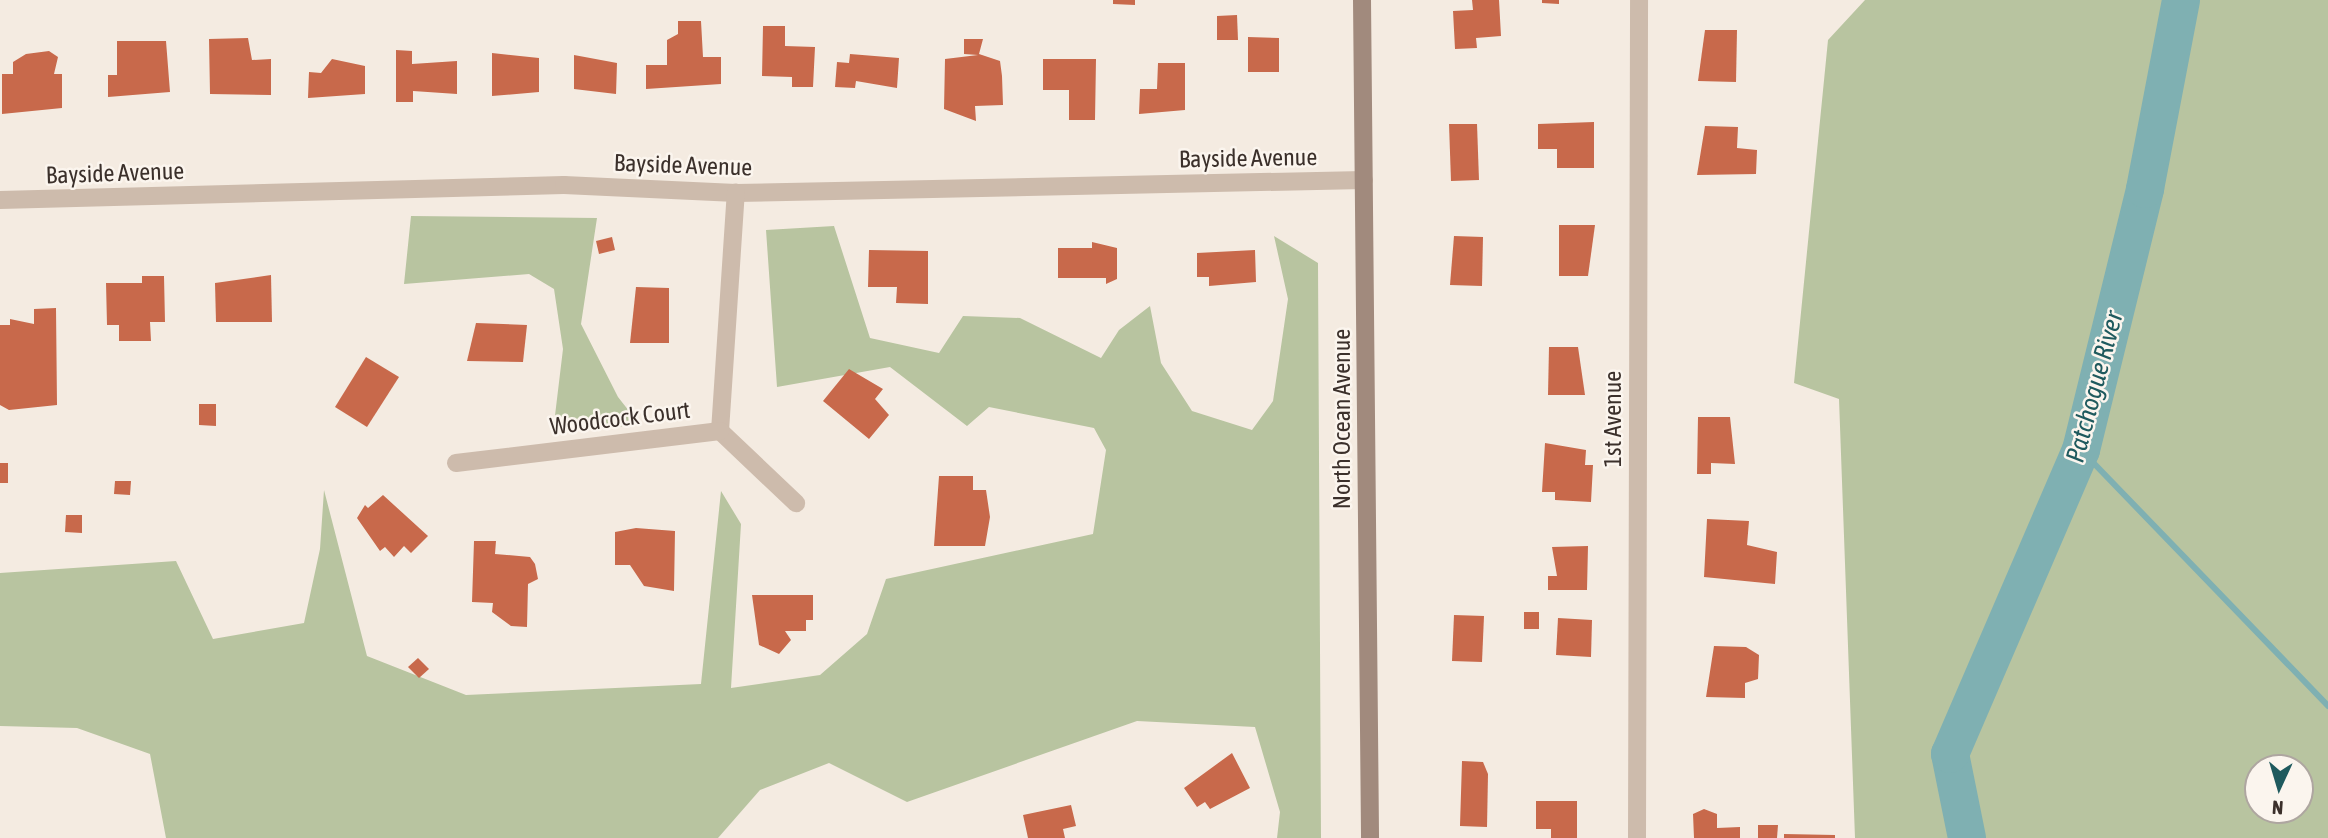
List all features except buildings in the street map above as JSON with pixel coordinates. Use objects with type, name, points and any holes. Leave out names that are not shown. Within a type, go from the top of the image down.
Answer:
[{"type":"main road","name":"North Ocean Avenue","points":[[1362,0],[1370,838]]},
{"type":"street","name":"1st Avenue","points":[[1637,838],[1639,0]]},
{"type":"street","name":"Bayside Avenue","points":[[0,200],[564,185],[736,193],[1364,180]]},
{"type":"street","name":"Woodcock Court","points":[[456,463],[720,431],[736,193]]},
{"type":"street","points":[[720,431],[796,503]]},
{"type":"green space","points":[[1865,0],[2328,0],[2328,838],[1855,838],[1839,399],[1794,383],[1828,40]]},
{"type":"green space","points":[[411,216],[597,218],[581,324],[618,397],[640,425],[553,432],[563,349],[554,289],[529,274],[404,284]]},
{"type":"green space","points":[[834,226],[870,338],[939,353],[963,316],[1020,318],[1101,358],[1119,330],[1150,306],[1161,363],[1192,411],[1252,430],[1273,401],[1288,299],[1274,236],[1318,263],[1321,838],[1277,838],[1280,812],[1255,727],[1137,721],[907,802],[829,763],[760,790],[718,838],[166,838],[150,754],[77,728],[0,726],[0,573],[176,561],[213,639],[304,623],[320,549],[324,490],[367,656],[466,695],[701,684],[721,491],[741,524],[731,688],[820,675],[867,634],[886,579],[1093,534],[1106,450],[1094,428],[989,407],[967,426],[890,367],[777,387],[766,230]]},
{"type":"waterway","name":"Patchogue River","points":[[1967,838],[1950,754],[2081,450],[2145,189],[2181,0]]},
{"type":"waterway","points":[[2081,450],[2328,706]]}]
